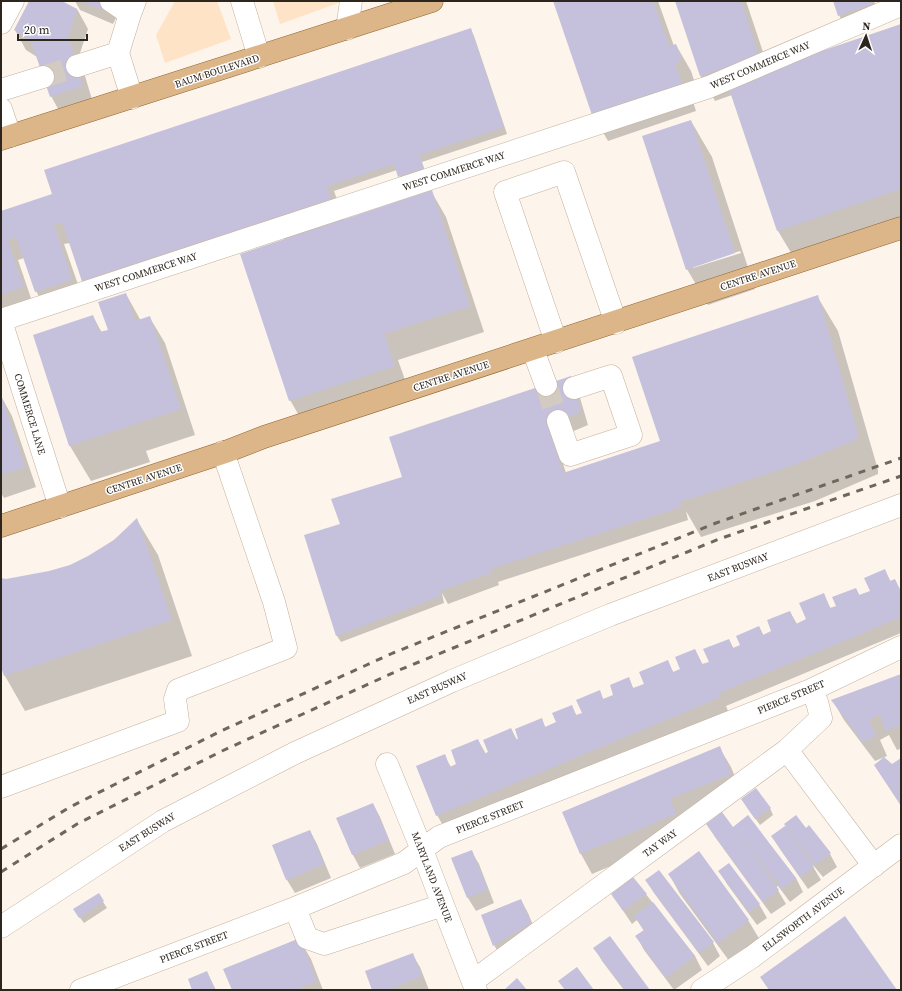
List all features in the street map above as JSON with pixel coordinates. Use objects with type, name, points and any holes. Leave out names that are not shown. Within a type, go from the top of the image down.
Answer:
[{"type":"main road","name":"BAUM BOULEVARD","points":[[5,138],[432,1]]},
{"type":"main road","name":"CENTRE AVENUE","points":[[1,526],[264,437],[901,228]]},
{"type":"street","points":[[1,23],[13,1]]},
{"type":"street","points":[[111,1],[132,7],[118,53],[132,98]]},
{"type":"street","points":[[242,1],[259,57]]},
{"type":"street","points":[[347,29],[351,1]]},
{"type":"street","name":"WEST COMMERCE WAY","points":[[1,320],[710,87],[896,4]]},
{"type":"street","points":[[77,66],[118,53]]},
{"type":"street","points":[[1,90],[43,77]]},
{"type":"street","points":[[1,109],[5,138]]},
{"type":"street","points":[[556,342],[505,192],[564,172],[616,322]]},
{"type":"street","name":"COMMERCE LANE","points":[[1,320],[60,507]]},
{"type":"street","points":[[533,350],[546,385]]},
{"type":"street","points":[[558,421],[570,455],[631,435],[612,376],[574,388]]},
{"type":"street","points":[[1,787],[178,721],[175,699],[178,690],[286,648],[274,602],[223,452]]},
{"type":"street","name":"EAST BUSWAY","points":[[1,927],[163,821],[295,753],[452,681],[610,615],[901,505]]},
{"type":"street","name":"PIERCE STREET","points":[[81,990],[295,908],[404,863],[439,837],[811,690],[901,647]]},
{"type":"street","name":"TAY WAY","points":[[475,985],[786,750],[820,718],[817,702],[811,690]]},
{"type":"street","points":[[786,750],[874,866]]},
{"type":"street","name":"MARYLAND AVENUE","points":[[388,764],[442,905],[475,985]]},
{"type":"street","name":"ELLSWORTH AVENUE","points":[[702,990],[752,957],[901,845]]},
{"type":"street","points":[[295,908],[307,938],[324,944],[442,905]]},
{"type":"shaded area","points":[[175,1],[217,1],[231,39],[165,63],[156,35]]},
{"type":"shaded area","points":[[273,1],[344,1],[280,24]]},
{"type":"building","points":[[29,1],[62,1],[77,9],[68,36],[83,86],[50,97],[31,41],[14,30]]},
{"type":"building","points":[[81,1],[111,1],[105,11]]},
{"type":"building","points":[[553,1],[653,1],[669,46],[676,44],[682,60],[675,63],[682,85],[592,115]]},
{"type":"building","points":[[675,1],[741,1],[759,56],[700,76]]},
{"type":"building","points":[[833,1],[872,1],[873,4],[838,16]]},
{"type":"building","points":[[901,24],[901,189],[777,231],[727,83]]},
{"type":"building","points":[[471,28],[504,127],[419,155],[424,168],[398,177],[394,164],[327,186],[331,199],[82,281],[62,222],[54,225],[72,280],[35,292],[16,237],[8,240],[23,287],[1,295],[1,211],[52,194],[44,170]]},
{"type":"building","points":[[691,120],[735,253],[686,270],[642,136]]},
{"type":"building","points":[[432,190],[470,306],[384,334],[395,366],[289,401],[240,254]]},
{"type":"building","points":[[126,293],[135,321],[150,316],[181,409],[69,446],[33,335],[93,315],[99,332],[108,330],[98,302]]},
{"type":"building","points":[[818,295],[858,434],[858,439],[794,465],[680,502],[681,507],[490,569],[493,572],[440,591],[441,596],[336,636],[304,535],[340,524],[331,499],[402,477],[389,437],[571,376],[581,412],[548,425],[563,473],[660,441],[632,357]]},
{"type":"building","points":[[1,395],[25,467],[1,475]]},
{"type":"building","points":[[137,518],[172,620],[4,676],[1,667],[1,578],[6,579],[49,571],[70,565],[114,540]]},
{"type":"building","points":[[885,569],[890,581],[895,579],[901,593],[901,617],[719,693],[721,697],[436,816],[416,766],[445,754],[450,767],[456,764],[451,750],[478,739],[484,754],[488,752],[483,740],[511,728],[516,739],[518,739],[515,729],[542,718],[545,727],[556,722],[552,713],[572,705],[576,715],[582,713],[576,700],[600,690],[603,699],[613,695],[610,685],[629,677],[633,688],[644,684],[639,672],[668,660],[673,672],[680,669],[675,657],[695,649],[702,664],[709,662],[703,649],[729,639],[733,648],[740,645],[736,636],[759,626],[763,635],[771,631],[767,620],[790,611],[796,624],[806,619],[799,603],[824,593],[830,608],[836,606],[832,597],[856,588],[859,595],[870,591],[864,578]]},
{"type":"building","points":[[901,674],[901,725],[885,731],[880,714],[869,720],[876,736],[863,742],[831,700]]},
{"type":"building","points":[[720,746],[731,774],[670,799],[676,814],[580,854],[562,812]]},
{"type":"building","points":[[884,757],[892,764],[901,758],[901,805],[874,765]]},
{"type":"building","points":[[756,788],[771,808],[755,819],[741,799]]},
{"type":"building","points":[[373,803],[389,840],[352,855],[336,818]]},
{"type":"building","points":[[722,812],[733,827],[748,815],[796,878],[782,889],[739,834],[779,890],[763,902],[706,824]]},
{"type":"building","points":[[796,815],[806,828],[809,825],[831,853],[815,865],[784,824]]},
{"type":"building","points":[[785,826],[814,867],[800,877],[771,836]]},
{"type":"building","points":[[310,830],[324,864],[286,880],[272,845]]},
{"type":"building","points":[[472,850],[488,890],[467,898],[451,858]]},
{"type":"building","points":[[699,851],[749,920],[718,943],[668,874]]},
{"type":"building","points":[[729,863],[760,904],[749,912],[718,871]]},
{"type":"building","points":[[659,870],[714,942],[699,953],[645,880]]},
{"type":"building","points":[[633,877],[647,894],[623,911],[611,894]]},
{"type":"building","points":[[99,893],[104,901],[79,918],[73,909]]},
{"type":"building","points":[[521,899],[531,923],[493,946],[481,915]]},
{"type":"building","points":[[653,902],[695,956],[666,978],[635,936],[644,930],[634,916]]},
{"type":"building","points":[[845,916],[897,990],[769,990],[760,977]]},
{"type":"building","points":[[610,936],[650,990],[625,990],[593,948]]},
{"type":"building","points":[[300,938],[317,981],[295,990],[232,990],[223,969]]},
{"type":"building","points":[[413,953],[422,976],[388,990],[372,990],[365,971]]},
{"type":"building","points":[[577,967],[594,990],[565,990],[558,981]]},
{"type":"building","points":[[207,971],[215,990],[192,990],[188,979]]},
{"type":"building","points":[[517,978],[527,990],[504,990]]},
{"type":"tunnel","points":[[43,77],[77,66]]},
{"type":"tunnel","points":[[546,385],[558,421]]},
{"type":"railway","points":[[1,849],[70,807],[221,731],[393,653],[716,523],[901,458]]},
{"type":"railway","points":[[1,872],[77,824],[222,751],[397,671],[719,539],[901,476]]}]
